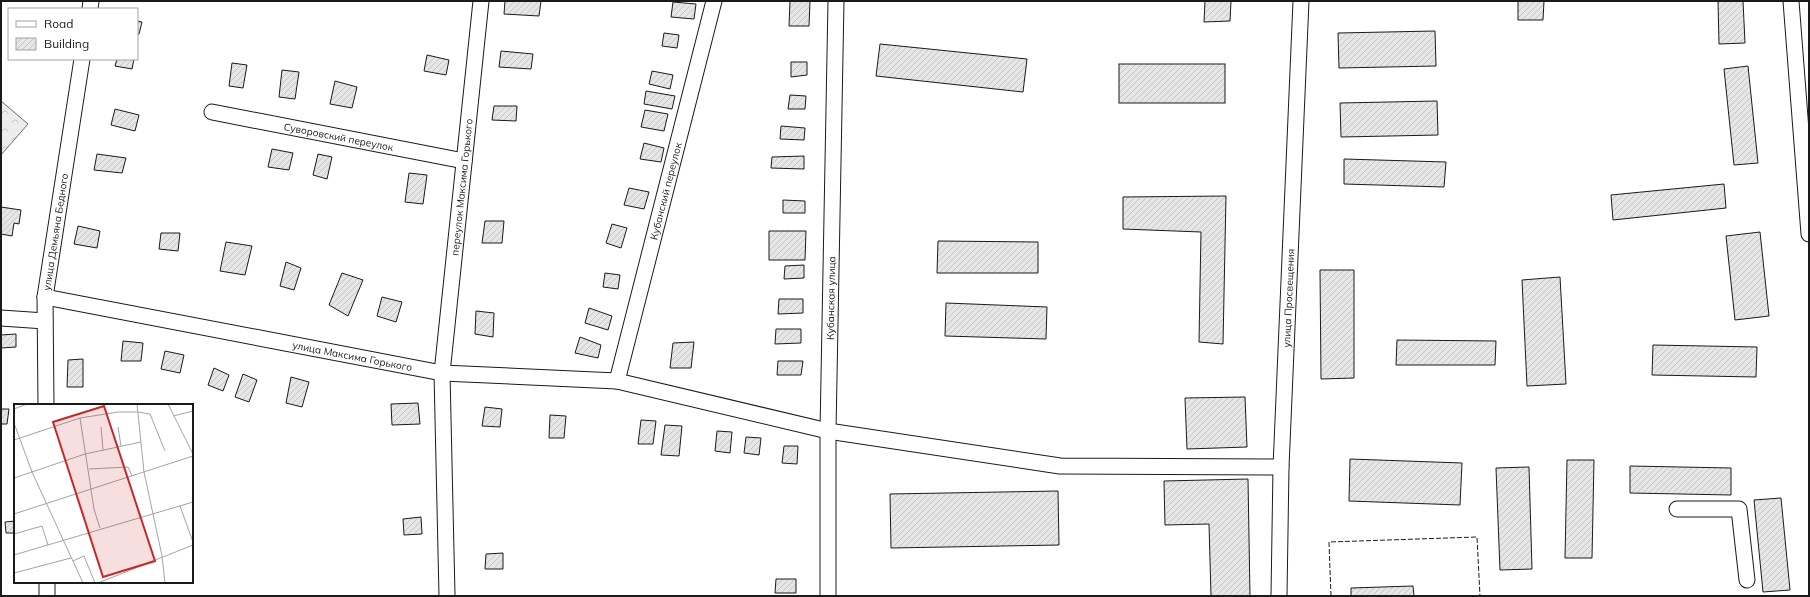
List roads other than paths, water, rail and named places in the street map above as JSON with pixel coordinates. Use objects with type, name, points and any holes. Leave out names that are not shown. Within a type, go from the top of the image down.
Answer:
[{"type":"street","name":"переулок Максима Горького","points":[[442,373],[481,1]]},
{"type":"street","name":"Кубанский переулок","points":[[617,381],[714,1]]},
{"type":"street","name":"Кубанская улица","points":[[828,596],[828,431],[836,1]]},
{"type":"street","name":"улица Просвещения","points":[[1279,596],[1281,467],[1301,1]]},
{"type":"street","points":[[1790,1],[1809,234]]},
{"type":"street","name":"улица Демьяна Бедного","points":[[46,404],[45,297],[82,60]]},
{"type":"street","name":"Суворовский переулок","points":[[212,112],[464,161]]},
{"type":"street","name":"улица Максима Горького","points":[[45,297],[442,373]]},
{"type":"street","points":[[1,318],[45,321]]},
{"type":"street","points":[[447,596],[442,373],[617,381],[828,431],[1060,466],[1281,467]]},
{"type":"street","points":[[1676,509],[1740,509],[1747,580]]},
{"type":"street","points":[[47,583],[48,596]]}]
